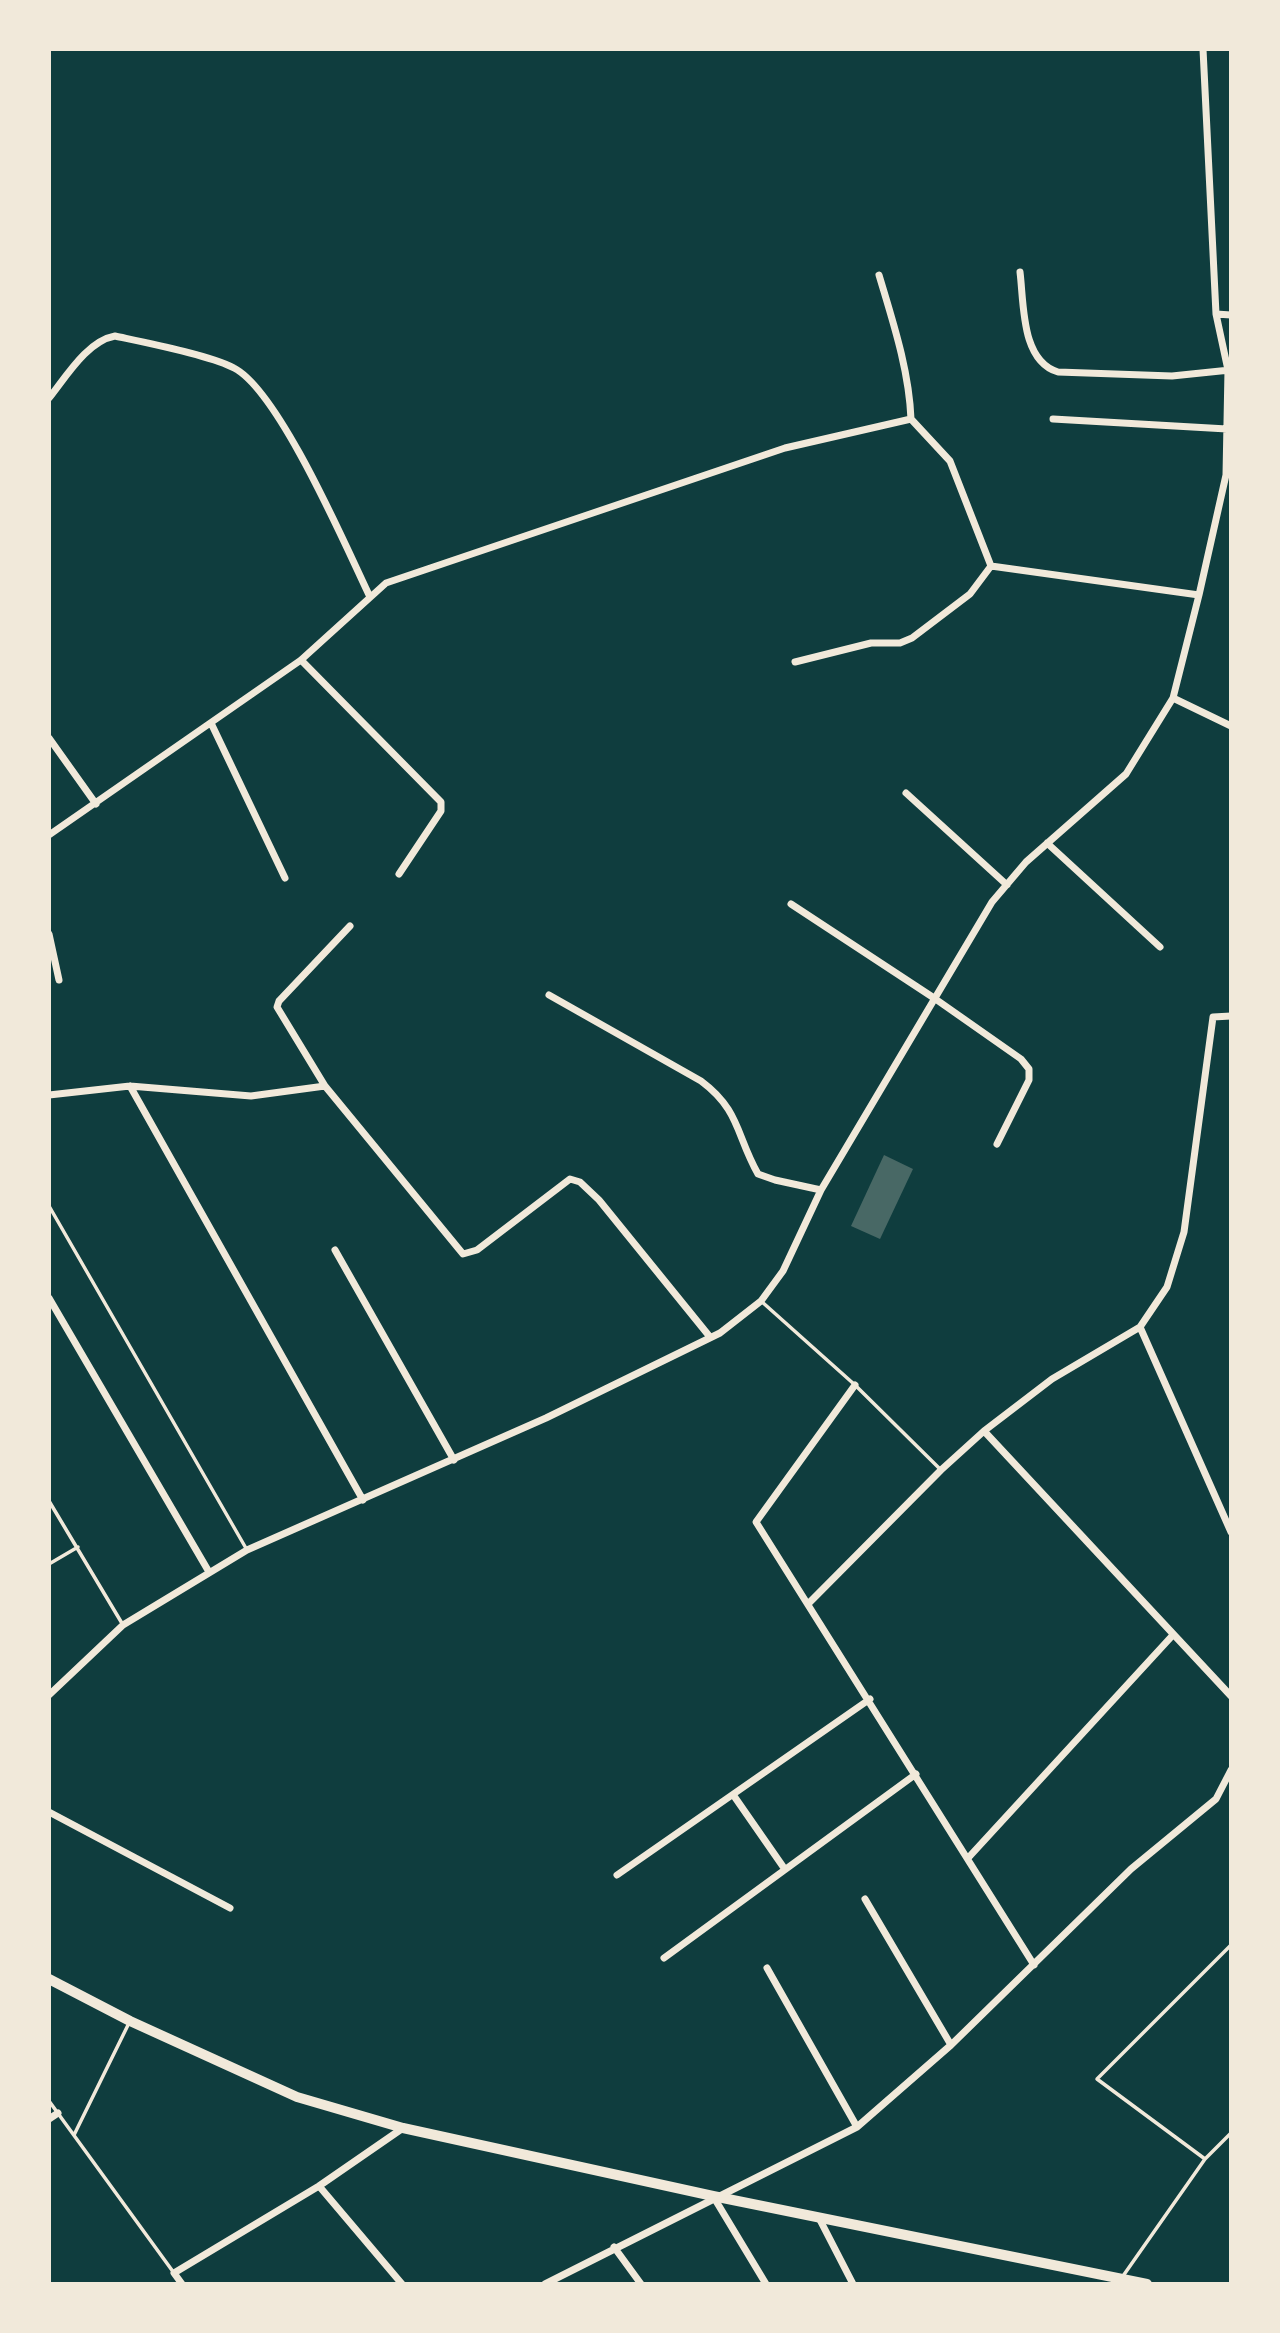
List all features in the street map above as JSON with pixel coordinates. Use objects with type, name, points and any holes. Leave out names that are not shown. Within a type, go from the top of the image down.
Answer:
[{"type":"main road","points":[[49,1979],[130,2021],[297,2097],[403,2129],[713,2196],[1147,2284]]},
{"type":"street","points":[[49,1695],[123,1625],[247,1550],[454,1460],[710,1337],[761,1301],[783,1271],[821,1190],[992,901],[1047,842],[1126,774],[1173,698],[1228,476],[1230,370],[1216,314],[1203,49]]},
{"type":"street","points":[[1020,272],[1032,347],[1039,363],[1047,368],[1058,372],[1172,376],[1230,370]]},
{"type":"street","points":[[879,275],[896,331],[910,399],[911,419],[950,461],[991,566]]},
{"type":"street","points":[[1216,314],[1231,314]]},
{"type":"street","points":[[49,398],[92,347],[104,338],[115,336],[234,368],[251,381],[267,402],[309,470],[370,597]]},
{"type":"street","points":[[49,835],[301,660],[386,583],[785,448],[911,419]]},
{"type":"street","points":[[1053,419],[1227,429]]},
{"type":"street","points":[[991,566],[1199,595]]},
{"type":"street","points":[[795,662],[871,643],[900,643],[912,638],[958,604],[991,566]]},
{"type":"street","points":[[301,660],[441,802],[441,811],[399,874]]},
{"type":"street","points":[[1173,698],[1231,726]]},
{"type":"street","points":[[211,723],[285,878]]},
{"type":"street","points":[[49,738],[96,804]]},
{"type":"street","points":[[906,793],[1007,884]]},
{"type":"street","points":[[1047,842],[1160,947]]},
{"type":"street","points":[[791,904],[1021,1059],[1029,1069],[1029,1080],[997,1144]]},
{"type":"street","points":[[351,926],[279,1000],[277,1007],[325,1086],[463,1254],[477,1250],[570,1179],[580,1182],[599,1200],[710,1337]]},
{"type":"street","points":[[49,934],[59,980]]},
{"type":"street","points":[[549,995],[701,1082],[722,1097],[733,1113],[758,1174],[821,1190]]},
{"type":"street","points":[[810,1603],[941,1470],[984,1431],[1052,1379],[1140,1327],[1167,1287],[1184,1232],[1213,1017],[1231,1016]]},
{"type":"street","points":[[49,1095],[130,1086],[251,1096],[325,1086]]},
{"type":"street","points":[[130,1086],[363,1500]]},
{"type":"street","points":[[335,1250],[454,1460]]},
{"type":"street","points":[[49,1298],[209,1572]]},
{"type":"street","points":[[1140,1327],[1231,1532]]},
{"type":"street","points":[[855,1385],[756,1522],[810,1603],[1034,1965]]},
{"type":"street","points":[[984,1431],[1171,1636],[1231,1696]]},
{"type":"street","points":[[969,1857],[1171,1636]]},
{"type":"street","points":[[617,1875],[870,1699]]},
{"type":"street","points":[[545,2284],[713,2196],[857,2127],[951,2045],[1131,1869],[1216,1799],[1231,1770]]},
{"type":"street","points":[[664,1958],[916,1774]]},
{"type":"street","points":[[734,1796],[784,1868]]},
{"type":"street","points":[[49,1811],[230,1908]]},
{"type":"street","points":[[865,1899],[951,2045]]},
{"type":"street","points":[[767,1968],[857,2127]]},
{"type":"street","points":[[49,2119],[58,2113]]},
{"type":"street","points":[[182,2284],[174,2273],[318,2186],[403,2129]]},
{"type":"street","points":[[318,2186],[402,2284]]},
{"type":"street","points":[[713,2196],[766,2284]]},
{"type":"street","points":[[819,2218],[853,2284]]},
{"type":"street","points":[[614,2246],[641,2284]]},
{"type":"lane","points":[[49,1206],[247,1550]]},
{"type":"lane","points":[[761,1301],[855,1385],[941,1470]]},
{"type":"lane","points":[[49,1501],[123,1625]]},
{"type":"lane","points":[[49,1564],[78,1547]]},
{"type":"lane","points":[[1205,2159],[1097,2079],[1231,1945]]},
{"type":"lane","points":[[74,2135],[130,2021]]},
{"type":"lane","points":[[49,2101],[174,2273]]},
{"type":"lane","points":[[1121,2279],[1205,2159],[1231,2133]]},
{"type":"building","points":[[884,1155],[913,1169],[880,1239],[851,1226]]}]
